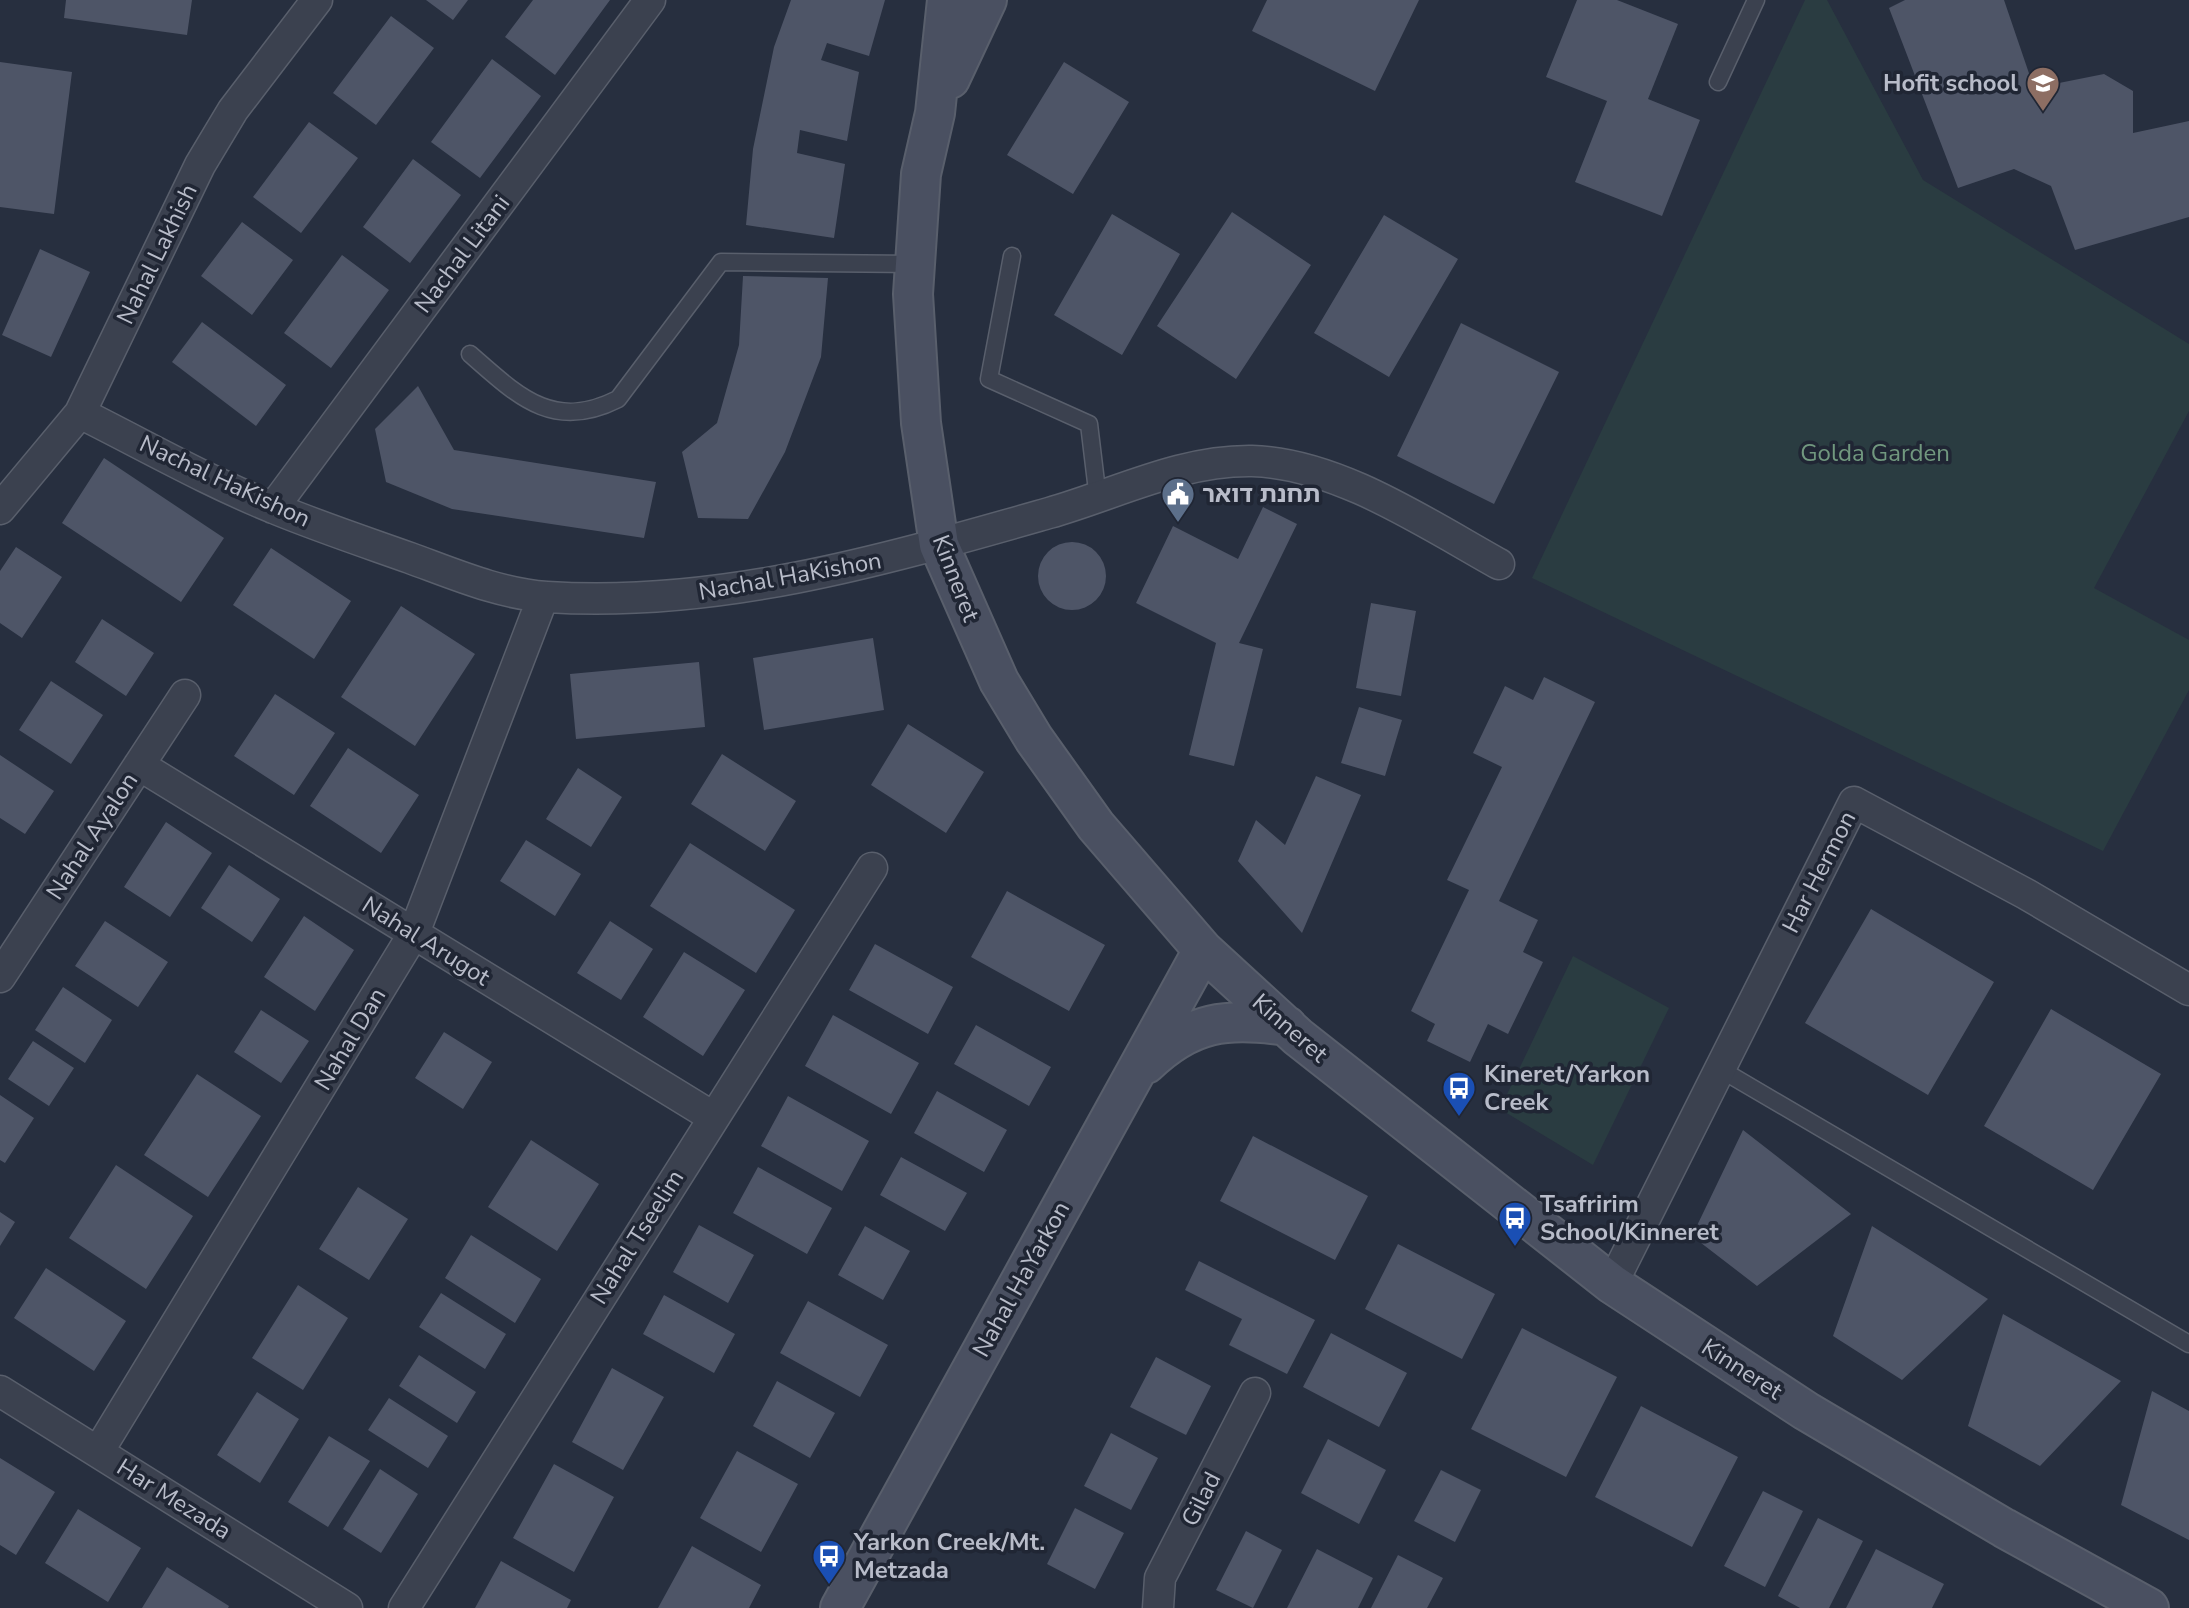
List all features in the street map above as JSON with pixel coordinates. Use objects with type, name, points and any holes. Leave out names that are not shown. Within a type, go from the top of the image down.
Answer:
[{"type":"street","name":"Nahal Lakhish","points":[[0,509],[80,413],[200,165],[233,110],[317,0]]},
{"type":"street","name":"Nachal Litani","points":[[273,508],[650,0]]},
{"type":"street","name":"Kinneret","points":[[947,0],[934,113],[921,174],[912,294],[921,423],[939,545],[999,681],[1034,739],[1096,826],[1203,950],[1287,1027],[1612,1284],[1806,1411],[2004,1528],[2149,1608]]},
{"type":"street","name":"Kinneret","points":[[934,113],[987,0]]},
{"type":"street","name":"Nachal HaKishon","points":[[80,413],[273,508],[482,584],[543,597],[687,596],[754,588],[873,563],[939,545],[1098,499],[1178,469],[1253,461],[1331,475],[1499,564]]},
{"type":"street","name":"Nahal Dan","points":[[98,1452],[414,933],[543,597]]},
{"type":"street","name":"Nahal Ayalon","points":[[0,977],[185,695]]},
{"type":"street","name":"Nahal Arugot","points":[[139,765],[713,1117]]},
{"type":"street","name":"Har Hermon","points":[[1612,1284],[1854,802],[2026,894],[2189,990]]},
{"type":"street","name":"Nahal Tseelim","points":[[404,1608],[872,868]]},
{"type":"street","name":"Nahal HaYarkon","points":[[840,1608],[1203,950]]},
{"type":"street","points":[[1134,1075],[1168,1043],[1205,1025],[1245,1020],[1287,1027]]},
{"type":"street","name":"Har Mezada","points":[[0,1391],[347,1608]]},
{"type":"street","name":"Gilad","points":[[1158,1608],[1160,1578],[1255,1393]]},
{"type":"lane","points":[[1718,82],[1756,0]]},
{"type":"lane","points":[[1012,256],[989,379],[1089,424],[1098,499]]},
{"type":"lane","points":[[470,354],[512,391],[557,414],[598,409],[618,399],[721,262],[915,264]]},
{"type":"lane","points":[[1720,1069],[2189,1344]]},
{"type":"green space","name":"Golda Garden","points":[[1805,0],[1827,0],[1923,180],[2189,344],[2189,411],[2094,588],[2189,640],[2189,690],[2103,851],[1532,578]]},
{"type":"green space","points":[[1573,956],[1669,1008],[1593,1165],[1500,1109]]},
{"type":"building","points":[[66,0],[192,0],[187,35],[64,18]]},
{"type":"building","points":[[426,0],[468,0],[453,20]]},
{"type":"building","points":[[533,0],[610,0],[555,75],[505,37]]},
{"type":"building","points":[[791,0],[885,0],[869,56],[827,43],[821,60],[859,72],[847,141],[800,130],[797,153],[845,164],[834,238],[746,225],[753,149],[774,47]]},
{"type":"building","points":[[1267,0],[1419,0],[1375,91],[1252,31]]},
{"type":"building","points":[[1577,0],[1617,0],[1678,24],[1648,99],[1700,120],[1662,216],[1575,182],[1607,101],[1546,77]]},
{"type":"building","points":[[1905,0],[2004,0],[2034,88],[2104,74],[2133,91],[2133,133],[2189,121],[2189,217],[2075,250],[2051,186],[2014,169],[1958,188],[1889,8]]},
{"type":"building","points":[[391,16],[434,48],[376,125],[333,93]]},
{"type":"building","points":[[492,59],[541,96],[480,178],[431,142]]},
{"type":"building","points":[[0,62],[72,72],[54,214],[0,207]]},
{"type":"building","points":[[1064,62],[1129,102],[1073,194],[1007,155]]},
{"type":"building","points":[[309,122],[358,158],[301,233],[253,197]]},
{"type":"building","points":[[413,159],[461,195],[410,263],[363,227]]},
{"type":"building","points":[[1232,212],[1311,265],[1236,379],[1157,326]]},
{"type":"building","points":[[1112,214],[1180,254],[1122,355],[1054,315]]},
{"type":"building","points":[[1384,215],[1458,259],[1389,377],[1314,333]]},
{"type":"building","points":[[242,222],[293,260],[252,315],[201,276]]},
{"type":"building","points":[[40,249],[90,272],[51,357],[2,335]]},
{"type":"building","points":[[342,255],[389,290],[331,368],[284,333]]},
{"type":"building","points":[[743,276],[828,278],[821,357],[785,452],[748,519],[698,518],[682,452],[717,423],[739,345]]},
{"type":"building","points":[[202,322],[286,385],[256,426],[172,362]]},
{"type":"building","points":[[1461,323],[1559,372],[1494,504],[1397,456]]},
{"type":"building","points":[[418,386],[454,450],[656,482],[644,538],[452,509],[386,482],[375,429]]},
{"type":"building","points":[[104,458],[224,538],[181,602],[62,523]]},
{"type":"building","points":[[1263,507],[1297,524],[1239,643],[1263,649],[1234,766],[1189,755],[1216,643],[1136,603],[1173,526],[1238,559]]},
{"type":"building","points":[[1079,542],[1100,557],[1106,569],[1104,589],[1096,600],[1079,610],[1065,610],[1048,600],[1040,589],[1038,569],[1048,552],[1059,544]]},
{"type":"building","points":[[16,547],[62,577],[22,638],[0,623],[0,571]]},
{"type":"building","points":[[271,548],[351,601],[314,659],[233,605]]},
{"type":"building","points":[[1371,603],[1416,611],[1401,696],[1356,688]]},
{"type":"building","points":[[401,606],[475,654],[415,746],[341,697]]},
{"type":"building","points":[[102,619],[154,653],[126,696],[75,662]]},
{"type":"building","points":[[873,638],[884,710],[764,730],[753,658]]},
{"type":"building","points":[[699,662],[705,727],[576,739],[570,674]]},
{"type":"building","points":[[1544,677],[1595,702],[1499,901],[1538,920],[1523,952],[1543,962],[1508,1034],[1488,1024],[1470,1062],[1427,1041],[1435,1024],[1411,1011],[1469,890],[1447,880],[1502,767],[1473,753],[1505,686],[1533,700]]},
{"type":"building","points":[[51,681],[103,715],[71,764],[19,730]]},
{"type":"building","points":[[275,694],[335,733],[294,795],[234,756]]},
{"type":"building","points":[[1359,707],[1402,720],[1385,776],[1341,763]]},
{"type":"building","points":[[908,724],[984,772],[946,833],[871,785]]},
{"type":"building","points":[[348,748],[419,795],[381,853],[310,806]]},
{"type":"building","points":[[722,754],[796,801],[765,851],[691,804]]},
{"type":"building","points":[[0,755],[54,791],[25,834],[0,818]]},
{"type":"building","points":[[578,768],[622,797],[591,847],[546,819]]},
{"type":"building","points":[[1316,776],[1361,795],[1302,933],[1238,861],[1256,820],[1285,845]]},
{"type":"building","points":[[166,822],[212,853],[170,917],[124,887]]},
{"type":"building","points":[[526,840],[581,874],[555,916],[500,881]]},
{"type":"building","points":[[690,843],[795,910],[756,973],[650,906]]},
{"type":"building","points":[[229,865],[280,899],[252,942],[201,908]]},
{"type":"building","points":[[1007,891],[1105,945],[1069,1011],[971,957]]},
{"type":"building","points":[[1871,909],[1994,982],[1928,1095],[1805,1023]]},
{"type":"building","points":[[304,916],[354,950],[315,1011],[264,977]]},
{"type":"building","points":[[105,921],[168,962],[138,1007],[75,966]]},
{"type":"building","points":[[610,921],[653,949],[621,1000],[577,973]]},
{"type":"building","points":[[875,944],[953,987],[928,1034],[849,990]]},
{"type":"building","points":[[684,952],[745,990],[703,1056],[643,1017]]},
{"type":"building","points":[[63,987],[112,1020],[85,1063],[35,1030]]},
{"type":"building","points":[[2051,1009],[2161,1074],[2093,1190],[1984,1126]]},
{"type":"building","points":[[261,1010],[309,1041],[281,1083],[234,1052]]},
{"type":"building","points":[[833,1015],[919,1063],[891,1114],[805,1066]]},
{"type":"building","points":[[976,1025],[1051,1067],[1029,1106],[954,1064]]},
{"type":"building","points":[[444,1032],[492,1062],[463,1109],[415,1078]]},
{"type":"building","points":[[33,1041],[74,1068],[49,1106],[8,1079]]},
{"type":"building","points":[[197,1074],[261,1116],[208,1197],[144,1155]]},
{"type":"building","points":[[937,1091],[1007,1130],[984,1172],[914,1133]]},
{"type":"building","points":[[0,1095],[34,1118],[5,1163],[0,1160]]},
{"type":"building","points":[[788,1096],[869,1141],[842,1191],[761,1146]]},
{"type":"building","points":[[1743,1130],[1851,1214],[1757,1286],[1692,1236]]},
{"type":"building","points":[[1253,1136],[1368,1196],[1335,1260],[1220,1201]]},
{"type":"building","points":[[531,1140],[599,1184],[557,1251],[488,1207]]},
{"type":"building","points":[[901,1157],[967,1193],[945,1231],[880,1195]]},
{"type":"building","points":[[116,1165],[193,1216],[146,1289],[69,1238]]},
{"type":"building","points":[[758,1167],[832,1208],[807,1254],[733,1213]]},
{"type":"building","points":[[358,1187],[408,1219],[369,1280],[319,1249]]},
{"type":"building","points":[[0,1212],[15,1222],[0,1246]]},
{"type":"building","points":[[699,1225],[754,1255],[728,1303],[673,1272]]},
{"type":"building","points":[[865,1226],[910,1251],[883,1300],[838,1275]]},
{"type":"building","points":[[1872,1226],[1988,1299],[1902,1380],[1833,1336]]},
{"type":"building","points":[[471,1235],[541,1279],[515,1323],[445,1278]]},
{"type":"building","points":[[1398,1244],[1495,1294],[1462,1359],[1365,1309]]},
{"type":"building","points":[[1199,1261],[1315,1320],[1287,1374],[1229,1345],[1242,1319],[1185,1290]]},
{"type":"building","points":[[46,1268],[126,1321],[94,1371],[14,1318]]},
{"type":"building","points":[[298,1285],[348,1318],[303,1390],[252,1358]]},
{"type":"building","points":[[441,1293],[506,1334],[485,1369],[419,1327]]},
{"type":"building","points":[[664,1295],[735,1334],[714,1373],[643,1334]]},
{"type":"building","points":[[808,1301],[888,1345],[860,1397],[780,1353]]},
{"type":"building","points":[[2003,1314],[2121,1381],[2040,1466],[1968,1426]]},
{"type":"building","points":[[1522,1328],[1617,1377],[1566,1477],[1471,1429]]},
{"type":"building","points":[[1331,1333],[1407,1373],[1379,1427],[1303,1387]]},
{"type":"building","points":[[419,1355],[476,1392],[457,1423],[399,1386]]},
{"type":"building","points":[[1156,1357],[1211,1386],[1186,1435],[1130,1407]]},
{"type":"building","points":[[612,1368],[664,1397],[623,1470],[572,1442]]},
{"type":"building","points":[[777,1381],[835,1413],[810,1458],[753,1426]]},
{"type":"building","points":[[2152,1391],[2189,1411],[2189,1540],[2121,1505]]},
{"type":"building","points":[[257,1392],[299,1419],[260,1483],[217,1455]]},
{"type":"building","points":[[389,1398],[448,1436],[428,1468],[368,1430]]},
{"type":"building","points":[[1641,1406],[1738,1457],[1692,1547],[1595,1497]]},
{"type":"building","points":[[1111,1433],[1158,1458],[1131,1510],[1084,1486]]},
{"type":"building","points":[[329,1436],[370,1461],[328,1527],[288,1502]]},
{"type":"building","points":[[1328,1439],[1386,1470],[1359,1524],[1301,1493]]},
{"type":"building","points":[[737,1451],[798,1484],[761,1552],[700,1518]]},
{"type":"building","points":[[0,1458],[55,1492],[16,1555],[0,1545]]},
{"type":"building","points":[[554,1464],[614,1497],[574,1572],[513,1538]]},
{"type":"building","points":[[380,1469],[418,1494],[381,1553],[343,1529]]},
{"type":"building","points":[[1441,1470],[1481,1490],[1455,1542],[1414,1521]]},
{"type":"building","points":[[1763,1491],[1803,1511],[1765,1587],[1724,1566]]},
{"type":"building","points":[[1075,1508],[1124,1533],[1095,1589],[1047,1564]]},
{"type":"building","points":[[78,1509],[141,1548],[108,1602],[45,1563]]},
{"type":"building","points":[[1818,1518],[1863,1541],[1829,1608],[1800,1608],[1778,1596]]},
{"type":"building","points":[[1246,1531],[1282,1550],[1253,1608],[1216,1590]]},
{"type":"building","points":[[692,1546],[761,1585],[749,1608],[658,1608]]},
{"type":"building","points":[[1317,1549],[1373,1578],[1358,1608],[1287,1608]]},
{"type":"building","points":[[1876,1549],[1944,1584],[1932,1608],[1846,1608]]},
{"type":"building","points":[[1398,1555],[1443,1578],[1427,1608],[1371,1608]]},
{"type":"building","points":[[501,1561],[571,1600],[567,1608],[475,1608]]},
{"type":"building","points":[[167,1567],[229,1606],[228,1608],[142,1608]]},
{"type":"place","name":"Hofit school","points":[[2043,113]]},
{"type":"place","name":"תחנת דואר","points":[[1178,524]]},
{"type":"place","name":"Kineret/Yarkon Creek","points":[[1459,1118]]},
{"type":"place","name":"Tsafririm School/Kinneret","points":[[1515,1248]]},
{"type":"place","name":"Yarkon Creek/Mt. Metzada","points":[[829,1586]]}]
